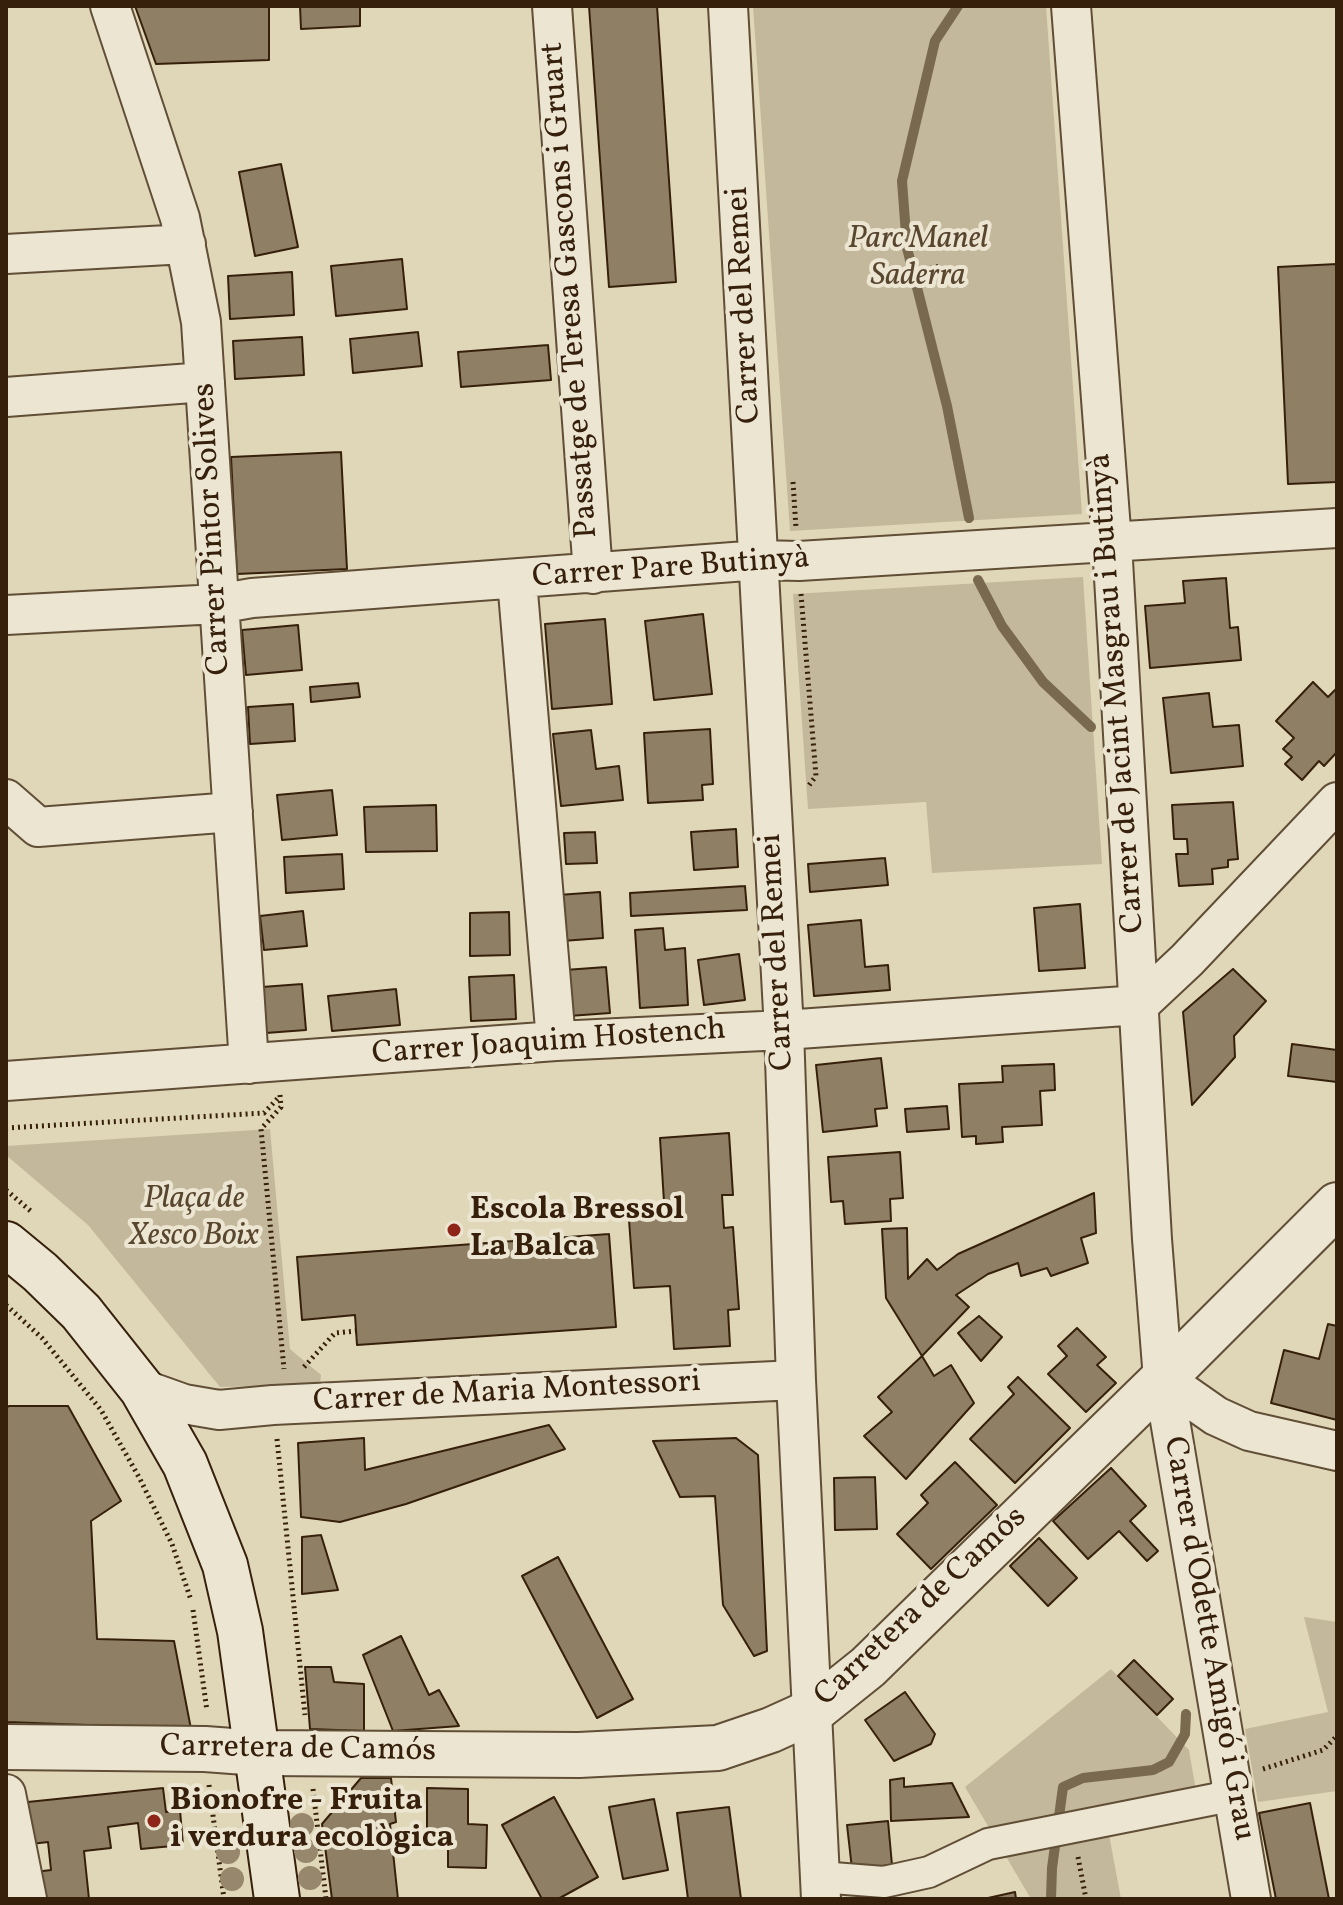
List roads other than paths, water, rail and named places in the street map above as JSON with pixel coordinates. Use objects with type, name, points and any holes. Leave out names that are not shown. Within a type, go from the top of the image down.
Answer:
[{"type":"street","name":"Carrer Pintor Solives","points":[[110,6],[180,218],[201,322],[233,812],[273,1077]]},
{"type":"street","name":"Passatge de Teresa Gascons i Gruart","points":[[552,6],[593,574]]},
{"type":"street","name":"Carrer del Remei","points":[[728,6],[784,1030],[796,1380],[820,1888]]},
{"type":"street","name":"Carrer de Jacint Masgrau i Butinyà","points":[[1071,6],[1112,543],[1152,1239],[1163,1379]]},
{"type":"street","points":[[6,254],[186,244]]},
{"type":"street","points":[[6,397],[205,382]]},
{"type":"street","name":"Carrer Pare Butinyà","points":[[6,615],[218,604],[252,598],[760,560],[799,561],[1337,528]]},
{"type":"street","points":[[517,580],[556,1041]]},
{"type":"street","points":[[1139,1005],[1187,960],[1337,802]]},
{"type":"street","points":[[10,811],[38,827],[233,812]]},
{"type":"street","name":"Carrer Joaquim Hostench","points":[[6,1081],[273,1077],[556,1041],[784,1030],[1139,1005]]},
{"type":"street","name":"Carretera de Camós","points":[[6,1747],[205,1749],[259,1753],[579,1755],[718,1748],[771,1730],[813,1711],[868,1667],[1337,1205]]},
{"type":"street","points":[[6,1244],[81,1312],[142,1389],[185,1464],[225,1565],[240,1631],[277,1899]]},
{"type":"street","points":[[1163,1379],[1216,1416],[1249,1431],[1337,1451]]},
{"type":"street","name":"Carrer d'Odette Amigó i Grau","points":[[1163,1379],[1251,1899]]},
{"type":"street","name":"Carrer de Maria Montessori","points":[[142,1389],[184,1404],[219,1410],[796,1380]]},
{"type":"street","points":[[185,1464],[201,1432],[219,1410]]},
{"type":"street","points":[[820,1888],[884,1882],[929,1872],[988,1844],[1215,1799],[1233,1791]]},
{"type":"street","points":[[6,1794],[27,1899]]},
{"type":"waterway","points":[[958,6],[935,41],[902,181],[907,248],[947,406],[969,518]]},
{"type":"waterway","points":[[978,580],[1002,626],[1043,682],[1091,727]]},
{"type":"waterway","points":[[1051,1899],[1063,1787],[1083,1778],[1153,1770],[1169,1762],[1185,1734],[1186,1714]]},
{"type":"place","name":"Escola Bressol La Balca","points":[[454,1230]]},
{"type":"place","name":"Bionofre - Fruita i verdura ecològica","points":[[154,1821]]},
{"type":"park label","name":"Parc Manel Saderra","points":[[918,260]]},
{"type":"park label","name":"Plaça de Xesco Boix","points":[[194,1220]]}]
